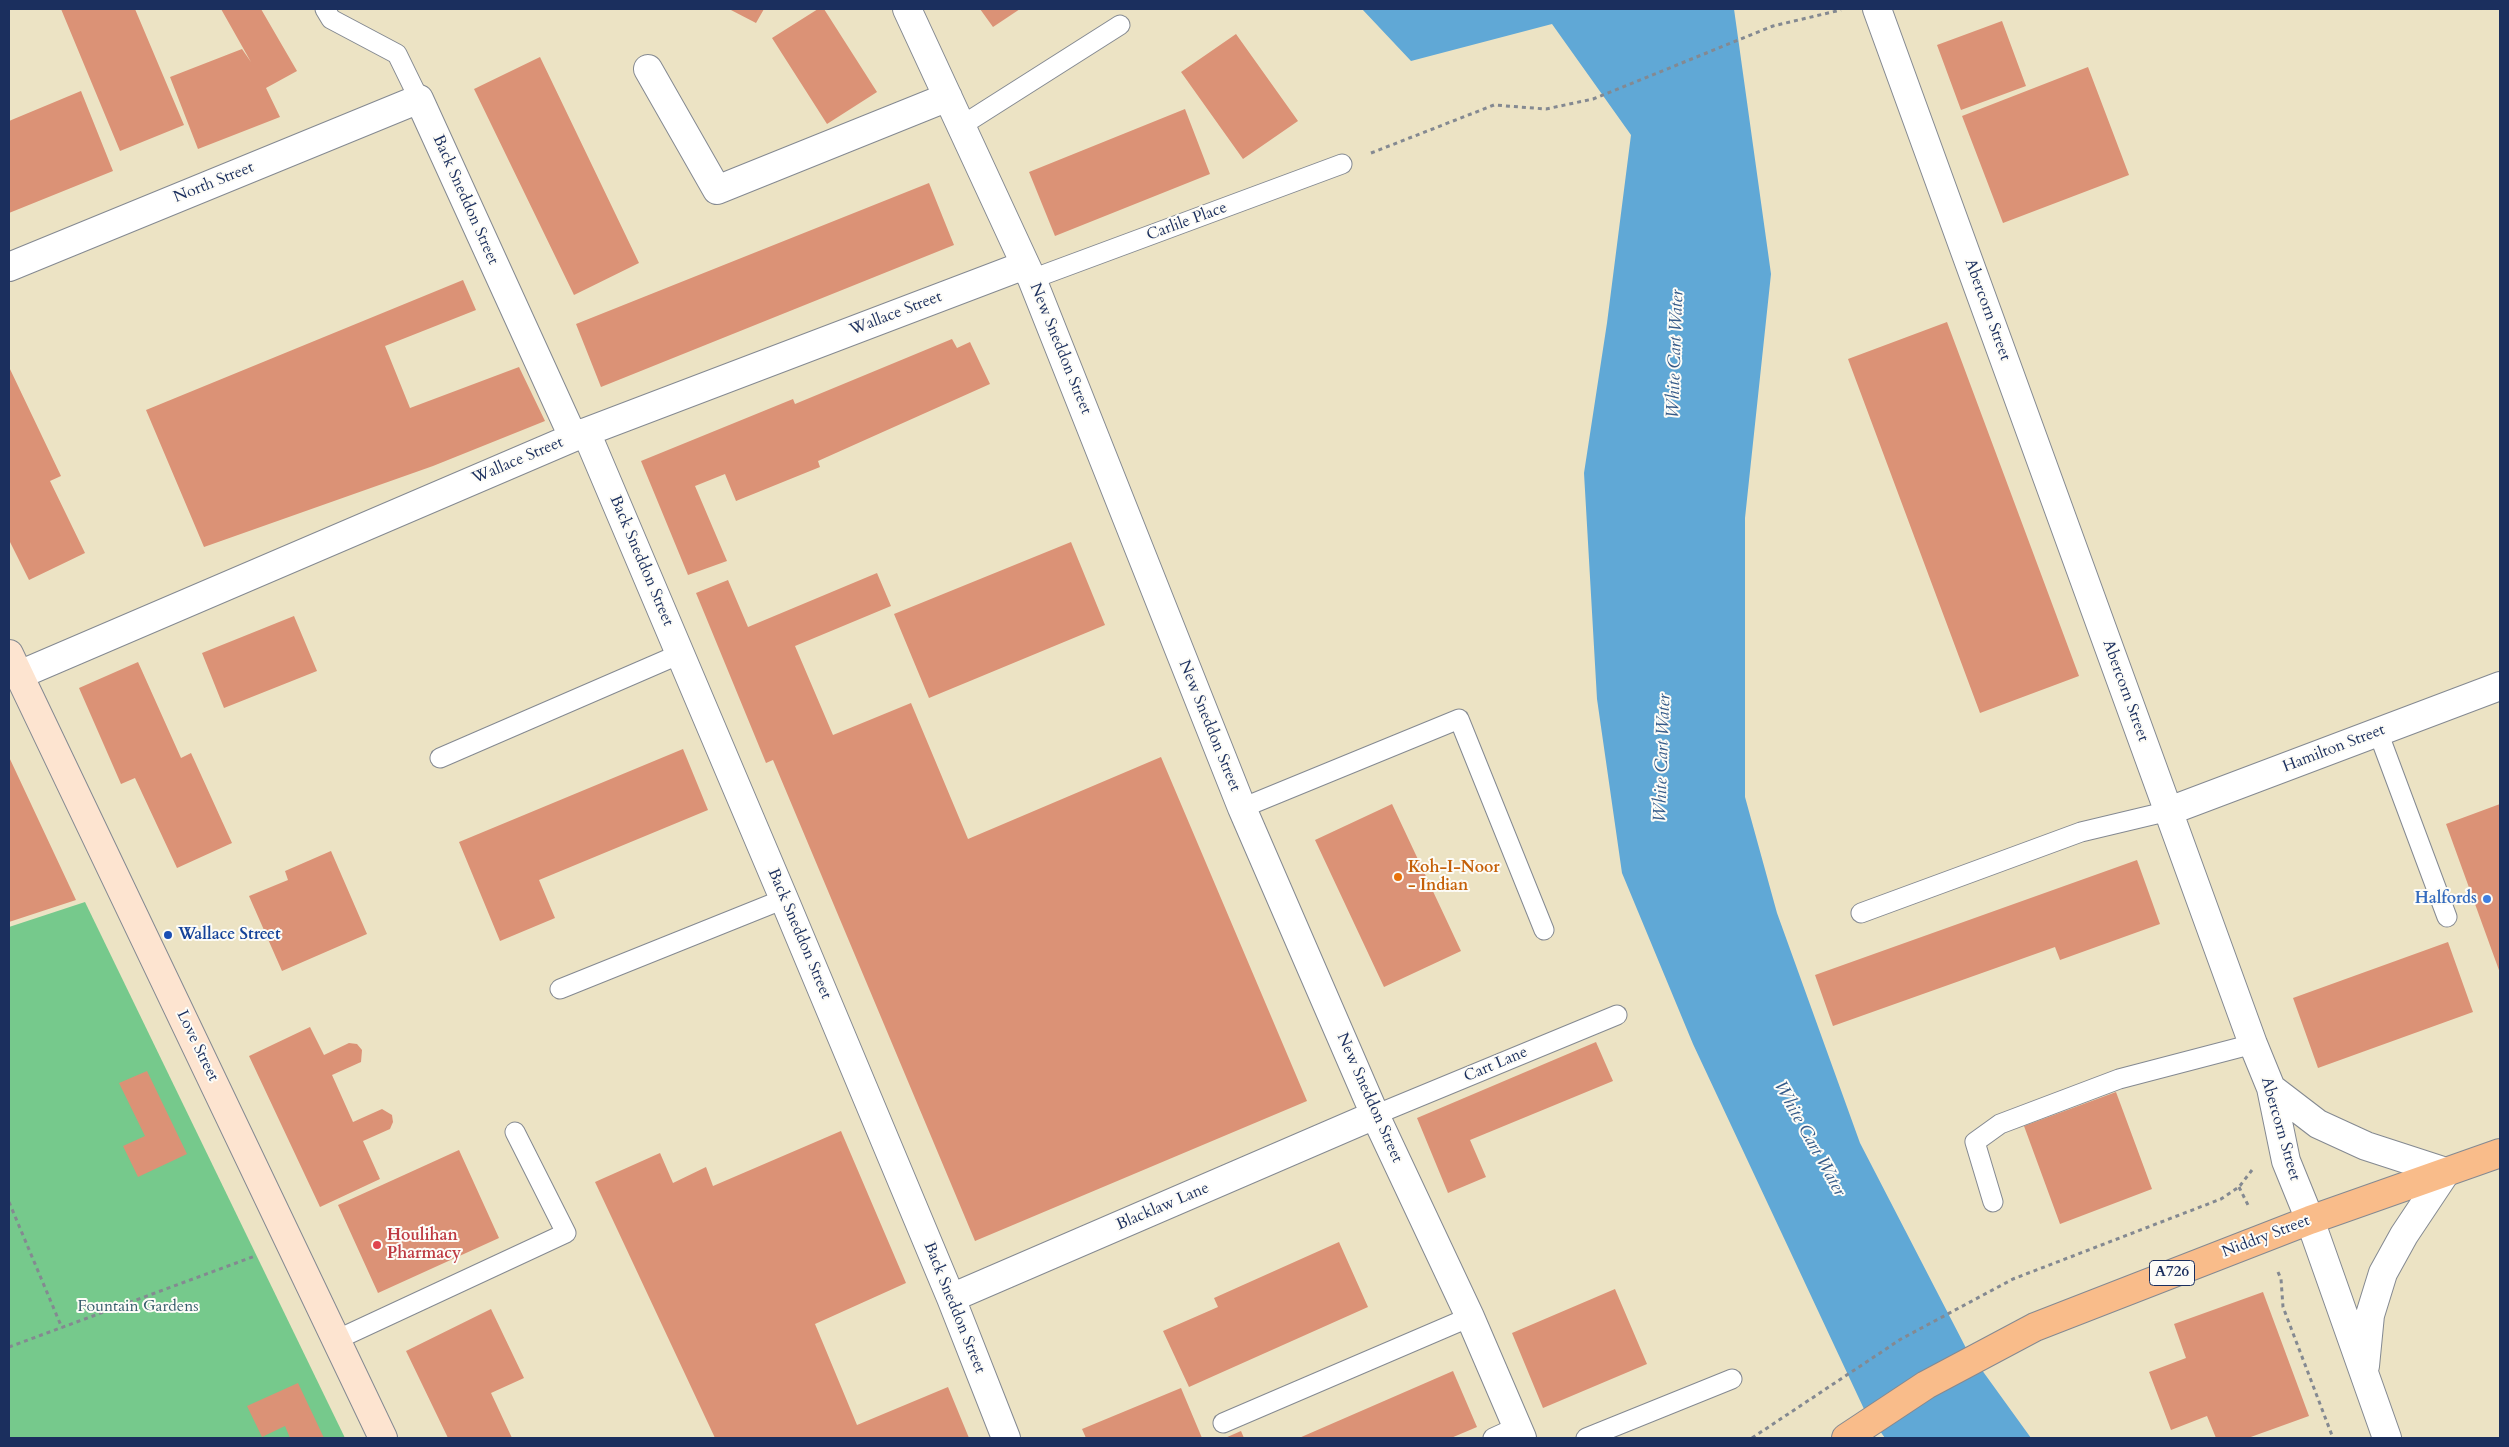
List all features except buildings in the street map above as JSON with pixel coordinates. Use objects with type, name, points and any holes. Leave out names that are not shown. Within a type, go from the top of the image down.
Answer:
[{"type":"main road","name":"Niddry Street","points":[[1846,1438],[1926,1385],[2035,1326],[2310,1220],[2500,1153]]},
{"type":"street","name":"New Sneddon Street","points":[[908,9],[1028,272],[1242,808],[1375,1115],[1470,1317],[1520,1433]]},
{"type":"street","name":"Abercorn Street","points":[[1877,9],[2253,1044],[2271,1088],[2286,1161],[2310,1220],[2387,1438]]},
{"type":"street","points":[[648,69],[717,190],[948,97]]},
{"type":"street","name":"North Street","points":[[9,267],[419,99]]},
{"type":"street","name":"Back Sneddon Street","points":[[419,99],[579,434],[680,654],[951,1298],[1006,1438]]},
{"type":"street","name":"Wallace Street","points":[[14,664],[579,434],[1028,272]]},
{"type":"street","name":"Love Street","points":[[14,664],[384,1438]]},
{"type":"street","name":"Hamilton Street","points":[[2169,811],[2500,686]]},
{"type":"street","points":[[2271,1088],[2318,1124],[2366,1146],[2446,1172]]},
{"type":"street","name":"Blacklaw Lane","points":[[951,1298],[1375,1115]]},
{"type":"street","name":"Abercorn Street","points":[[2364,1375],[2370,1315],[2383,1273],[2404,1235],[2446,1172]]},
{"type":"lane","points":[[325,9],[331,19],[397,54],[419,99]]},
{"type":"lane","points":[[962,126],[1120,25]]},
{"type":"lane","name":"Carlile Place","points":[[1028,272],[1342,164]]},
{"type":"lane","points":[[440,758],[680,654]]},
{"type":"lane","points":[[1242,808],[1459,719],[1544,930]]},
{"type":"lane","points":[[2378,732],[2447,917]]},
{"type":"lane","points":[[1861,913],[2081,832],[2169,811]]},
{"type":"lane","points":[[560,990],[784,899]]},
{"type":"lane","name":"Cart Lane","points":[[1375,1115],[1617,1015]]},
{"type":"lane","points":[[1993,1202],[1975,1142],[2000,1124],[2119,1079],[2253,1044]]},
{"type":"lane","points":[[336,1340],[566,1233],[515,1132]]},
{"type":"lane","points":[[1223,1423],[1470,1317]]},
{"type":"lane","points":[[1586,1438],[1732,1379]]},
{"type":"lane","points":[[1493,1438],[1520,1433]]},
{"type":"path","points":[[1342,164],[1494,105],[1546,109],[1593,99],[1773,26],[1844,9]]},
{"type":"path","points":[[1752,1438],[1901,1340],[2013,1279],[2220,1199],[2239,1188],[2265,1238],[2281,1279],[2283,1307],[2333,1438]]},
{"type":"path","points":[[9,1202],[62,1328]]},
{"type":"path","points":[[9,1347],[291,1242]]},
{"type":"green space","name":"Fountain Gardens","points":[[85,902],[345,1438],[9,1438],[9,927]]},
{"type":"water","name":"White Cart Water","points":[[1362,9],[1734,9],[1771,274],[1745,518],[1745,797],[1777,913],[1860,1143],[1966,1348],[2031,1438],[1885,1438],[1864,1409],[1693,1044],[1622,873],[1597,699],[1584,473],[1607,323],[1631,135],[1552,24],[1411,61]]},
{"type":"place","name":"Koh-I-Noor - Indian","points":[[1398,877]]},
{"type":"place","name":"Halfords","points":[[2487,899]]},
{"type":"place","name":"Wallace Street","points":[[168,935]]},
{"type":"place","name":"Houlihan Pharmacy","points":[[377,1245]]}]
